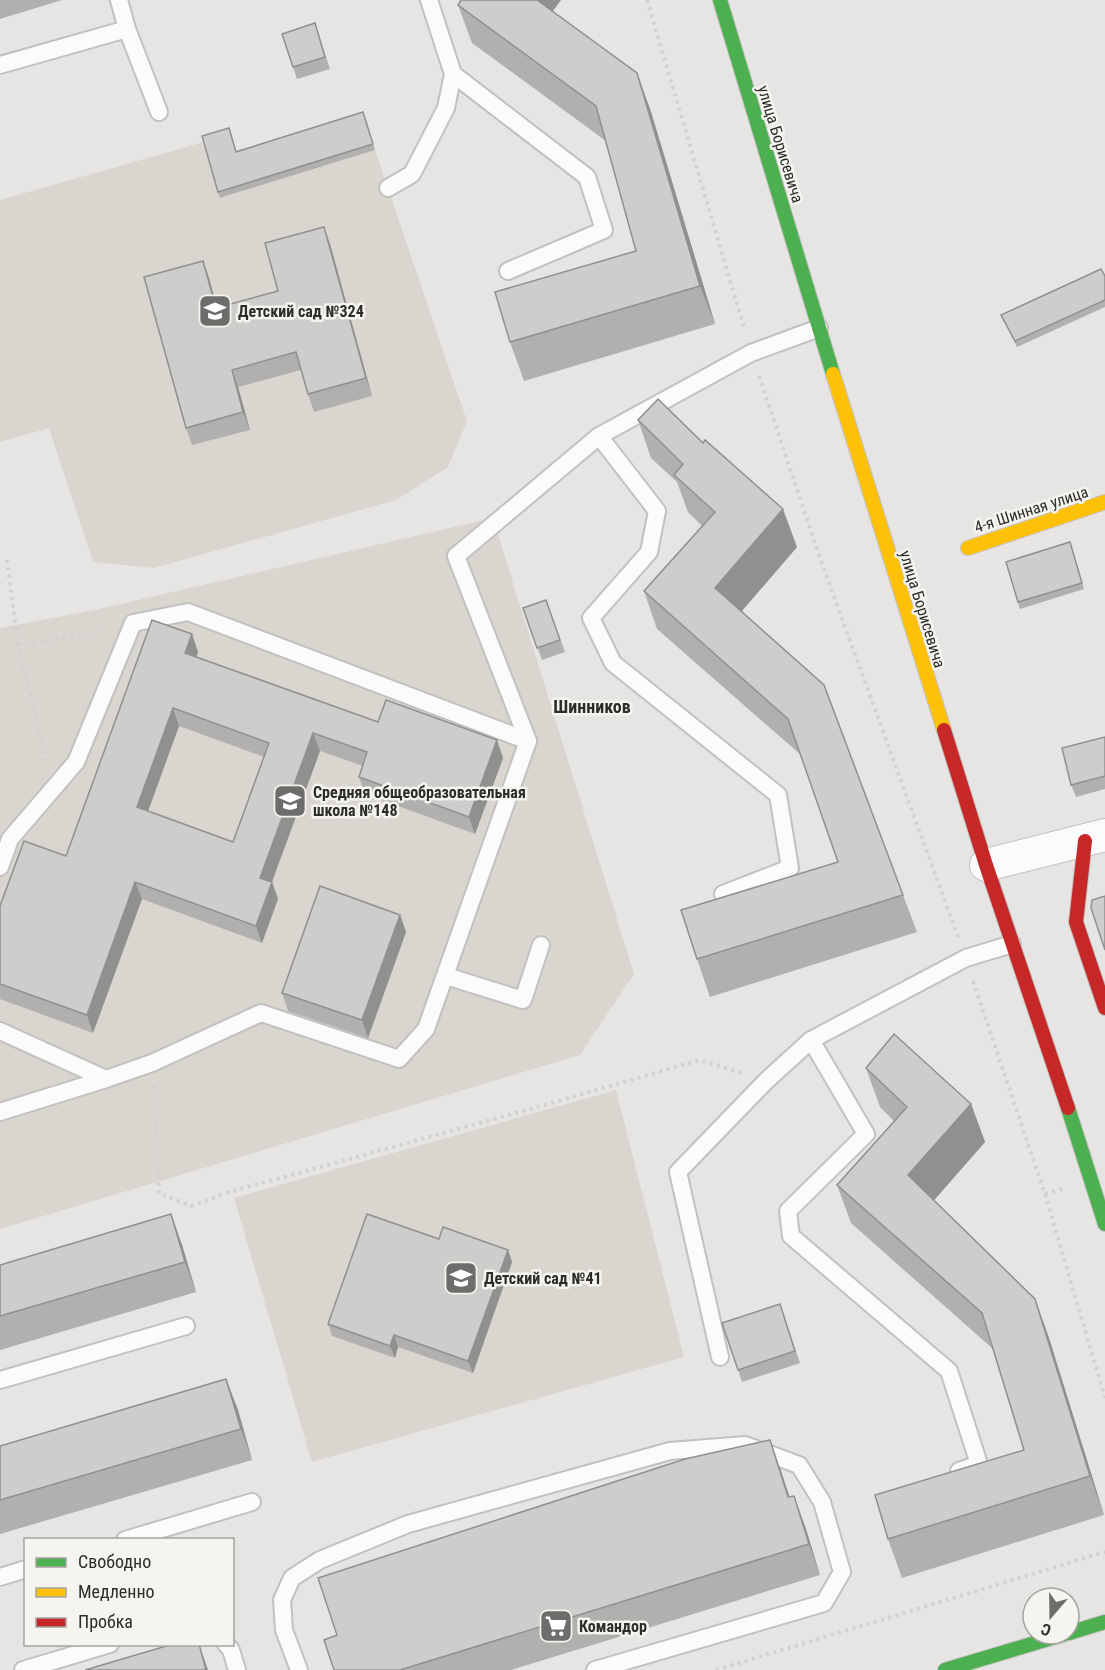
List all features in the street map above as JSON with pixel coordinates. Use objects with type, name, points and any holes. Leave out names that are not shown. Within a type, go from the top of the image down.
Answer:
[{"type":"street","name":"улица Борисевича","points":[[720,0],[986,865],[1060,1081],[1105,1224]]},
{"type":"street","name":"4-я Шинная улица","points":[[968,548],[1105,502]]},
{"type":"street","points":[[986,865],[1095,838],[1076,922],[1105,1008]]},
{"type":"street","points":[[1081,1629],[1105,1622]]},
{"type":"street","points":[[945,1670],[1024,1646]]},
{"type":"lane","points":[[119,0],[127,29],[159,112]]},
{"type":"lane","points":[[388,188],[412,174],[446,108],[453,74],[429,0]]},
{"type":"lane","points":[[0,65],[127,29]]},
{"type":"lane","points":[[453,74],[587,177],[604,231],[508,271]]},
{"type":"lane","points":[[0,1112],[152,1064],[261,1013],[399,1059],[426,1029],[528,741],[456,556],[599,436],[751,353],[819,328]]},
{"type":"lane","points":[[599,436],[657,512],[649,552],[591,618],[614,663],[778,795],[790,868],[723,894]]},
{"type":"lane","points":[[0,867],[10,839],[76,762],[133,623],[188,612],[528,741]]},
{"type":"lane","points":[[720,1357],[678,1172],[766,1081],[811,1040],[966,958],[1012,944]]},
{"type":"lane","points":[[446,976],[523,1000],[541,945]]},
{"type":"lane","points":[[0,1031],[106,1079]]},
{"type":"lane","points":[[811,1040],[866,1134],[788,1211],[791,1236],[949,1371],[979,1464],[946,1475]]},
{"type":"lane","points":[[0,1380],[186,1326]]},
{"type":"lane","points":[[299,1670],[284,1630],[282,1600],[292,1578],[320,1560],[408,1524],[670,1451],[745,1445],[799,1465],[822,1502],[842,1572],[824,1603],[595,1670]]},
{"type":"lane","points":[[128,1538],[252,1502]]},
{"type":"lane","points":[[0,1577],[24,1570]]},
{"type":"lane","points":[[23,1670],[103,1646]]},
{"type":"lane","points":[[228,1646],[237,1670]]},
{"type":"path","points":[[647,0],[751,353],[821,561],[966,958],[1045,1194],[1105,1398]]},
{"type":"path","points":[[7,560],[18,645],[48,767]]},
{"type":"path","points":[[18,645],[132,627]]},
{"type":"path","points":[[152,1064],[159,1193],[191,1206],[226,1193],[700,1060],[766,1081]]},
{"type":"path","points":[[716,1670],[1105,1552]]},
{"type":"shaded area","name":"Детский сад №324","points":[[204,142],[221,198],[375,150],[467,421],[448,467],[396,500],[154,568],[93,562],[49,428],[0,442],[0,200]]},
{"type":"shaded area","name":"Средняя общеобразовательная школа №148","points":[[493,518],[634,974],[580,1055],[0,1229],[0,628],[99,609]]},
{"type":"shaded area","name":"Детский сад №41","points":[[616,1090],[684,1357],[312,1462],[234,1198]]},
{"type":"building","points":[[461,0],[537,0],[637,73],[700,286],[510,342],[495,292],[636,251],[596,106],[458,5]]},
{"type":"building","points":[[315,23],[325,57],[293,67],[282,34]]},
{"type":"building","points":[[363,112],[373,144],[218,192],[202,136],[229,128],[236,152]]},
{"type":"building","points":[[324,227],[366,378],[308,394],[296,352],[232,370],[243,412],[186,428],[144,277],[203,261],[216,308],[278,291],[265,243]]},
{"type":"building","points":[[1101,269],[1105,276],[1105,300],[1015,341],[1001,315]]},
{"type":"building","points":[[658,399],[703,443],[705,440],[783,509],[715,588],[824,685],[903,895],[697,959],[681,910],[838,862],[788,719],[644,591],[715,512],[674,475],[683,464],[638,420]]},
{"type":"building","points":[[1070,542],[1082,583],[1018,602],[1006,562]]},
{"type":"building","points":[[546,600],[560,640],[537,648],[523,608]]},
{"type":"building","points":[[152,620],[192,634],[185,653],[378,722],[386,700],[497,740],[469,817],[359,777],[367,752],[313,733],[260,878],[272,882],[256,926],[135,882],[87,1015],[0,984],[0,906],[24,841],[66,856]],"holes":[[[173,708],[269,743],[233,842],[137,807]]]},
{"type":"building","points":[[1105,737],[1105,776],[1071,785],[1062,748]]},
{"type":"building","points":[[320,886],[400,915],[362,1020],[282,993]]},
{"type":"building","points":[[1105,896],[1105,950],[1091,908],[1092,900]]},
{"type":"building","points":[[894,1034],[971,1104],[908,1175],[1035,1299],[1090,1476],[888,1539],[875,1495],[1024,1450],[982,1313],[837,1185],[907,1107],[866,1068]]},
{"type":"building","points":[[171,1214],[185,1262],[0,1316],[0,1265]]},
{"type":"building","points":[[367,1214],[439,1239],[443,1227],[508,1250],[468,1361],[394,1335],[390,1346],[328,1324]]},
{"type":"building","points":[[780,1304],[795,1351],[738,1370],[722,1323]]},
{"type":"building","points":[[226,1379],[241,1429],[0,1500],[0,1446]]},
{"type":"building","points":[[770,1440],[788,1497],[794,1496],[809,1544],[400,1670],[334,1670],[324,1640],[337,1635],[318,1578],[685,1459]]},
{"type":"building","points":[[166,1646],[200,1646],[206,1670],[85,1670]]},
{"type":"traffic: fast","points":[[720,0],[833,374]]},
{"type":"traffic: fast","points":[[1068,1108],[1105,1224]]},
{"type":"traffic: fast","points":[[1081,1629],[1105,1622]]},
{"type":"traffic: fast","points":[[945,1670],[1025,1646]]},
{"type":"traffic: slow","points":[[833,374],[944,730]]},
{"type":"traffic: slow","points":[[968,548],[1105,502]]},
{"type":"traffic: jam","points":[[944,730],[986,865],[1068,1108]]},
{"type":"traffic: jam","points":[[1085,841],[1076,922],[1105,1008]]},
{"type":"place","name":"Детский сад №324","points":[[215,311]]},
{"type":"place","name":"Средняя общеобразовательная школа №148","points":[[290,801]]},
{"type":"place","name":"Детский сад №41","points":[[461,1278]]},
{"type":"place","name":"Командор","points":[[556,1626]]},
{"type":"district","name":"Шинников","points":[[592,707]]}]
